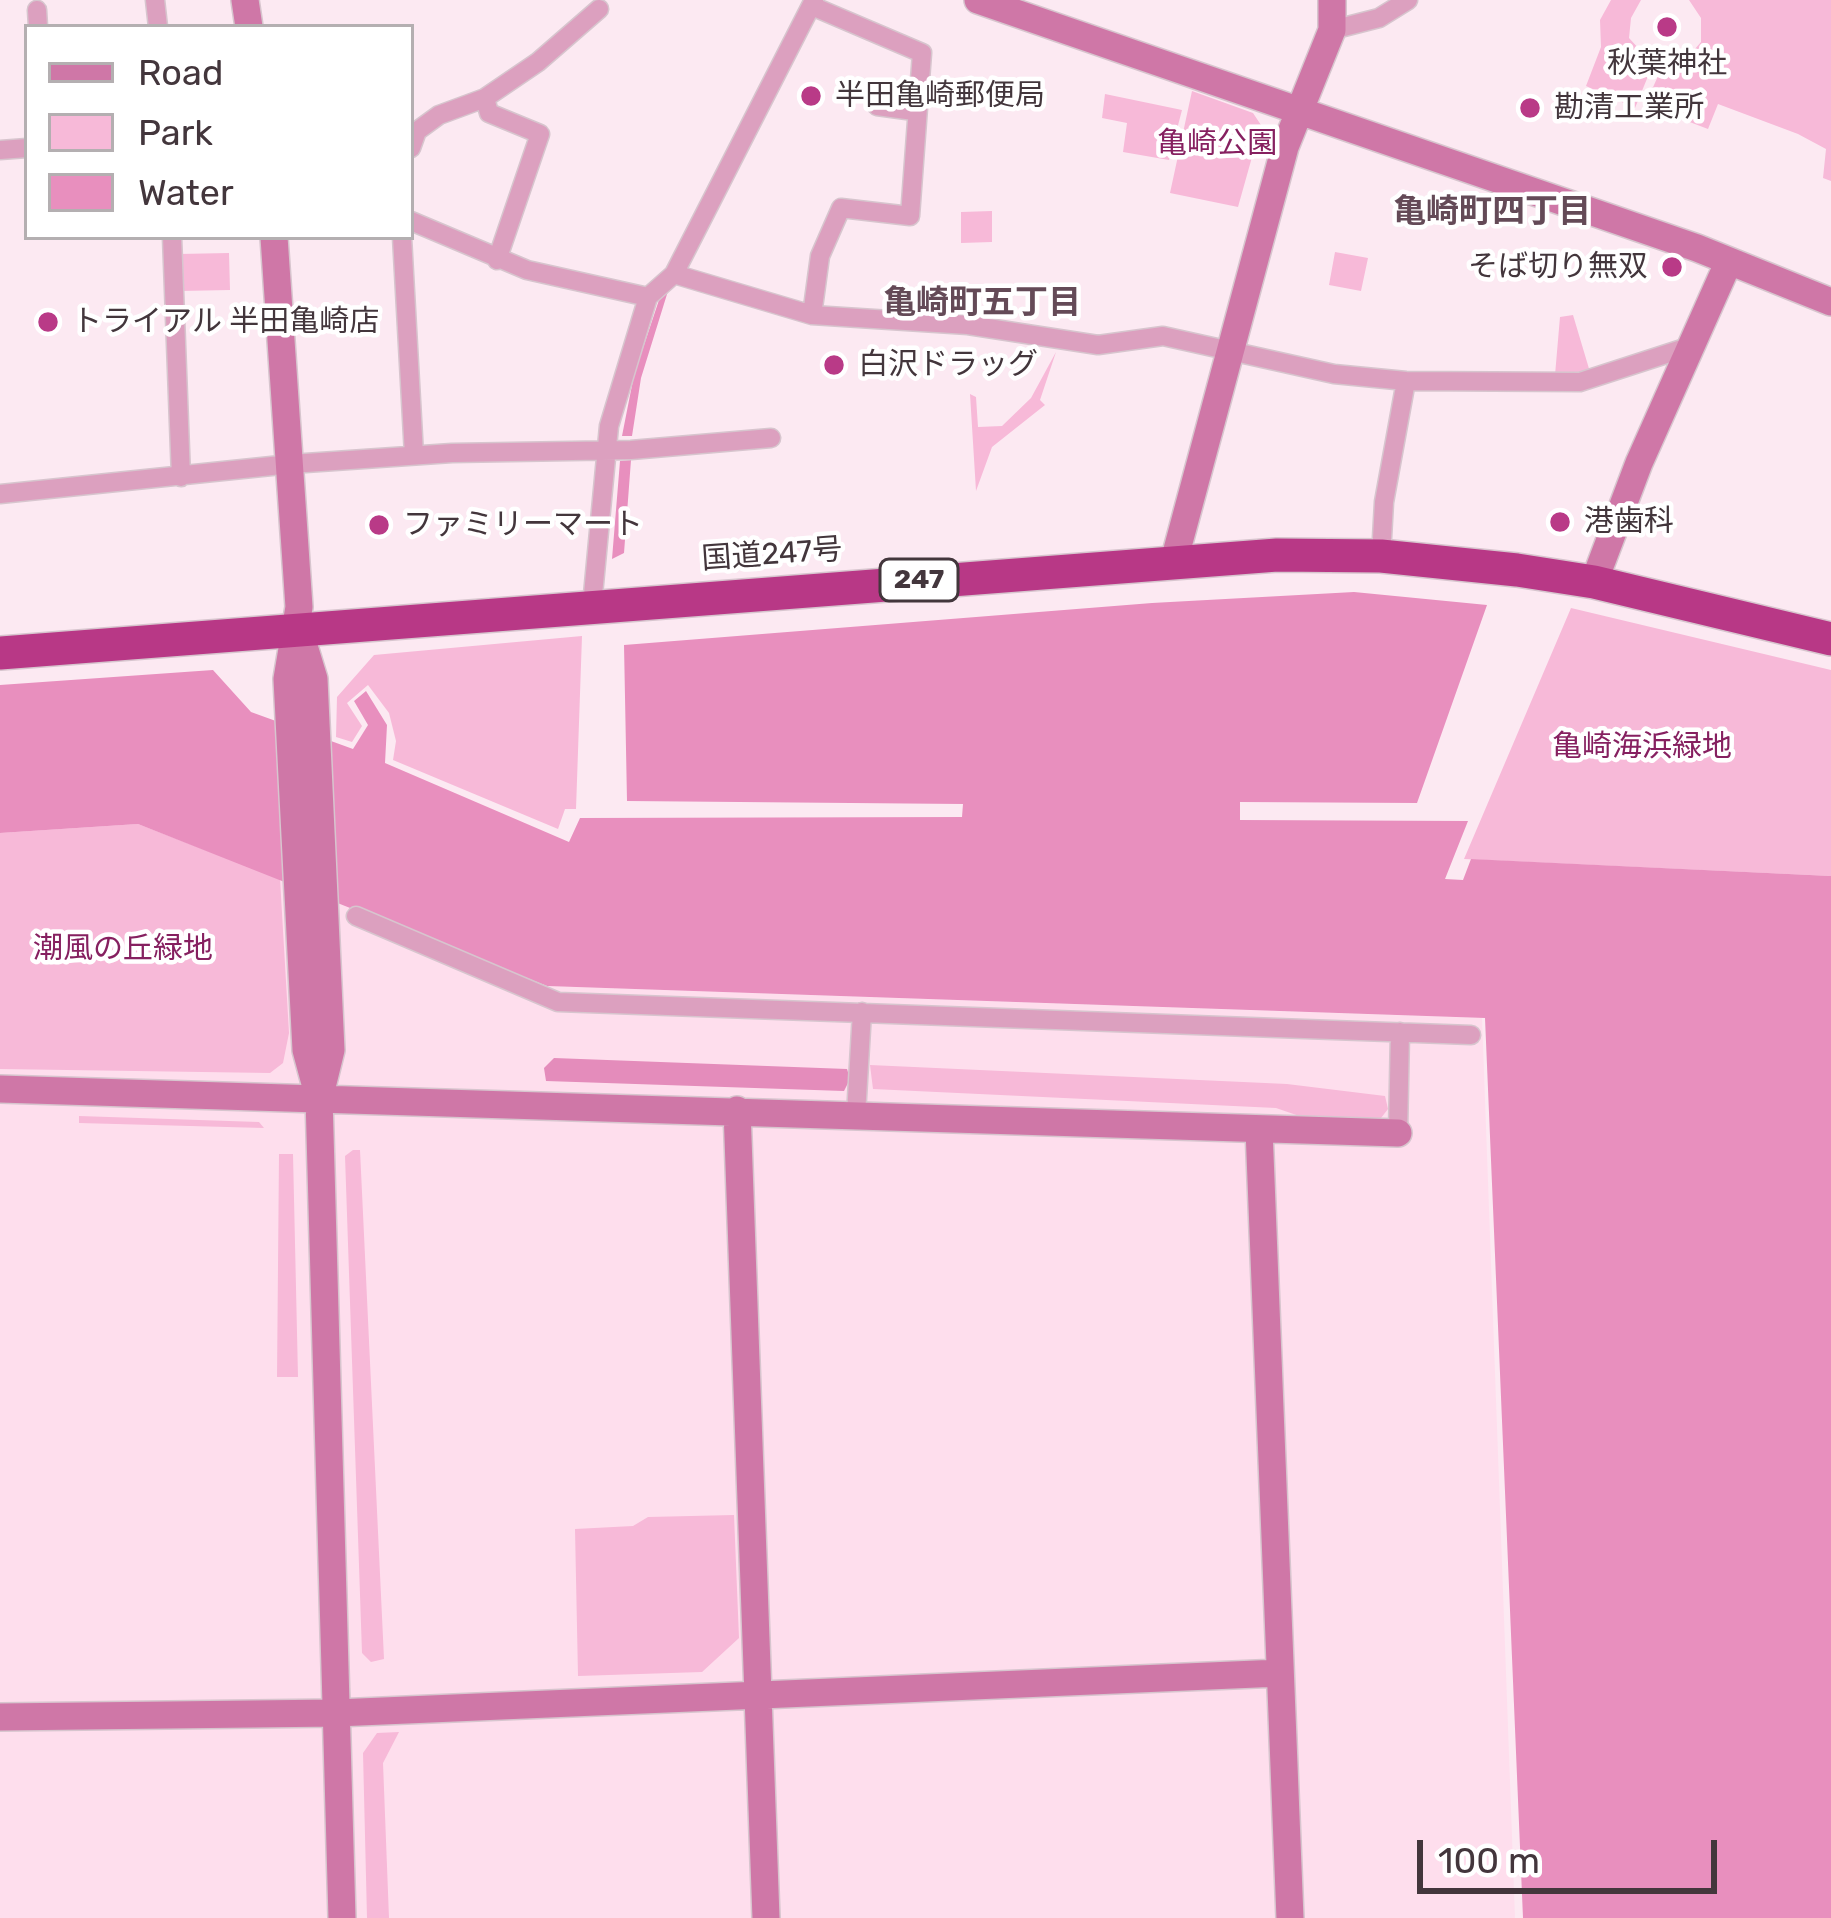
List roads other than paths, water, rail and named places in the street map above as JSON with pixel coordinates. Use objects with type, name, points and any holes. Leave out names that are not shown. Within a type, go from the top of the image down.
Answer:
[{"type":"highway","name":"国道247号","points":[[0,653],[1174,561],[1381,556],[1594,582],[1831,639]]},
{"type":"street","points":[[978,0],[1729,262],[1831,302]]},
{"type":"street","points":[[1174,561],[1285,147],[1332,31],[1332,0]]},
{"type":"street","points":[[1332,31],[1378,18],[1408,0]]},
{"type":"street","points":[[592,605],[616,450],[649,297],[674,274],[813,3],[922,53],[914,111],[910,216],[841,208],[820,256],[812,315]]},
{"type":"street","points":[[414,140],[418,130],[439,115],[485,98],[538,62],[599,9]]},
{"type":"street","points":[[485,98],[489,113],[540,134],[497,260]]},
{"type":"street","points":[[878,106],[914,111]]},
{"type":"street","points":[[414,222],[497,260],[649,297]]},
{"type":"street","points":[[172,240],[181,477]]},
{"type":"street","points":[[274,240],[292,464],[311,905],[306,1050],[319,1098],[342,1918]]},
{"type":"street","points":[[402,240],[414,455]]},
{"type":"street","points":[[1594,582],[1729,262]]},
{"type":"street","points":[[674,274],[812,315],[968,325],[1099,345],[1163,336],[1334,374],[1406,381],[1580,382],[1691,346]]},
{"type":"street","points":[[1381,556],[1384,502],[1406,381]]},
{"type":"street","points":[[0,494],[414,455],[616,450],[771,439]]},
{"type":"street","points":[[356,916],[558,1002],[1471,1034]]},
{"type":"street","points":[[856,1114],[862,1012]]},
{"type":"street","points":[[0,1089],[1398,1133],[1400,1032]]},
{"type":"street","points":[[737,1110],[766,1918]]},
{"type":"street","points":[[1259,1129],[1290,1918]]},
{"type":"street","points":[[0,1717],[337,1713],[1280,1673]]},
{"type":"water","points":[[668,291],[641,378],[632,436],[622,436],[634,375],[660,297]]},
{"type":"water","points":[[631,460],[624,553],[612,559],[620,461]]},
{"type":"water","points":[[1354,592],[1487,605],[1417,803],[1240,802],[1240,820],[1468,821],[1445,879],[1463,880],[1471,859],[1831,876],[1831,1918],[1523,1918],[1485,1018],[547,986],[138,824],[0,833],[0,685],[213,670],[251,712],[353,749],[368,725],[354,701],[366,691],[387,725],[385,763],[569,842],[580,818],[962,817],[963,804],[627,801],[624,645],[1152,603]]},
{"type":"place","name":"秋葉神社","points":[[1667,27]]},
{"type":"place","name":"半田亀崎郵便局","points":[[811,96]]},
{"type":"place","name":"勘清工業所","points":[[1530,108]]},
{"type":"place","name":"そば切り無双","points":[[1672,267]]},
{"type":"place","name":"トライアル 半田亀崎店","points":[[48,322]]},
{"type":"place","name":"白沢ドラッグ","points":[[834,365]]},
{"type":"place","name":"港歯科","points":[[1560,522]]},
{"type":"place","name":"ファミリーマート","points":[[379,525]]},
{"type":"district","name":"亀崎町四丁目","points":[[1492,212]]},
{"type":"district","name":"亀崎町五丁目","points":[[982,303]]},
{"type":"park label","name":"亀崎公園","points":[[1217,144]]},
{"type":"park label","name":"亀崎海浜緑地","points":[[1642,747]]},
{"type":"park label","name":"潮風の丘緑地","points":[[123,949]]}]
